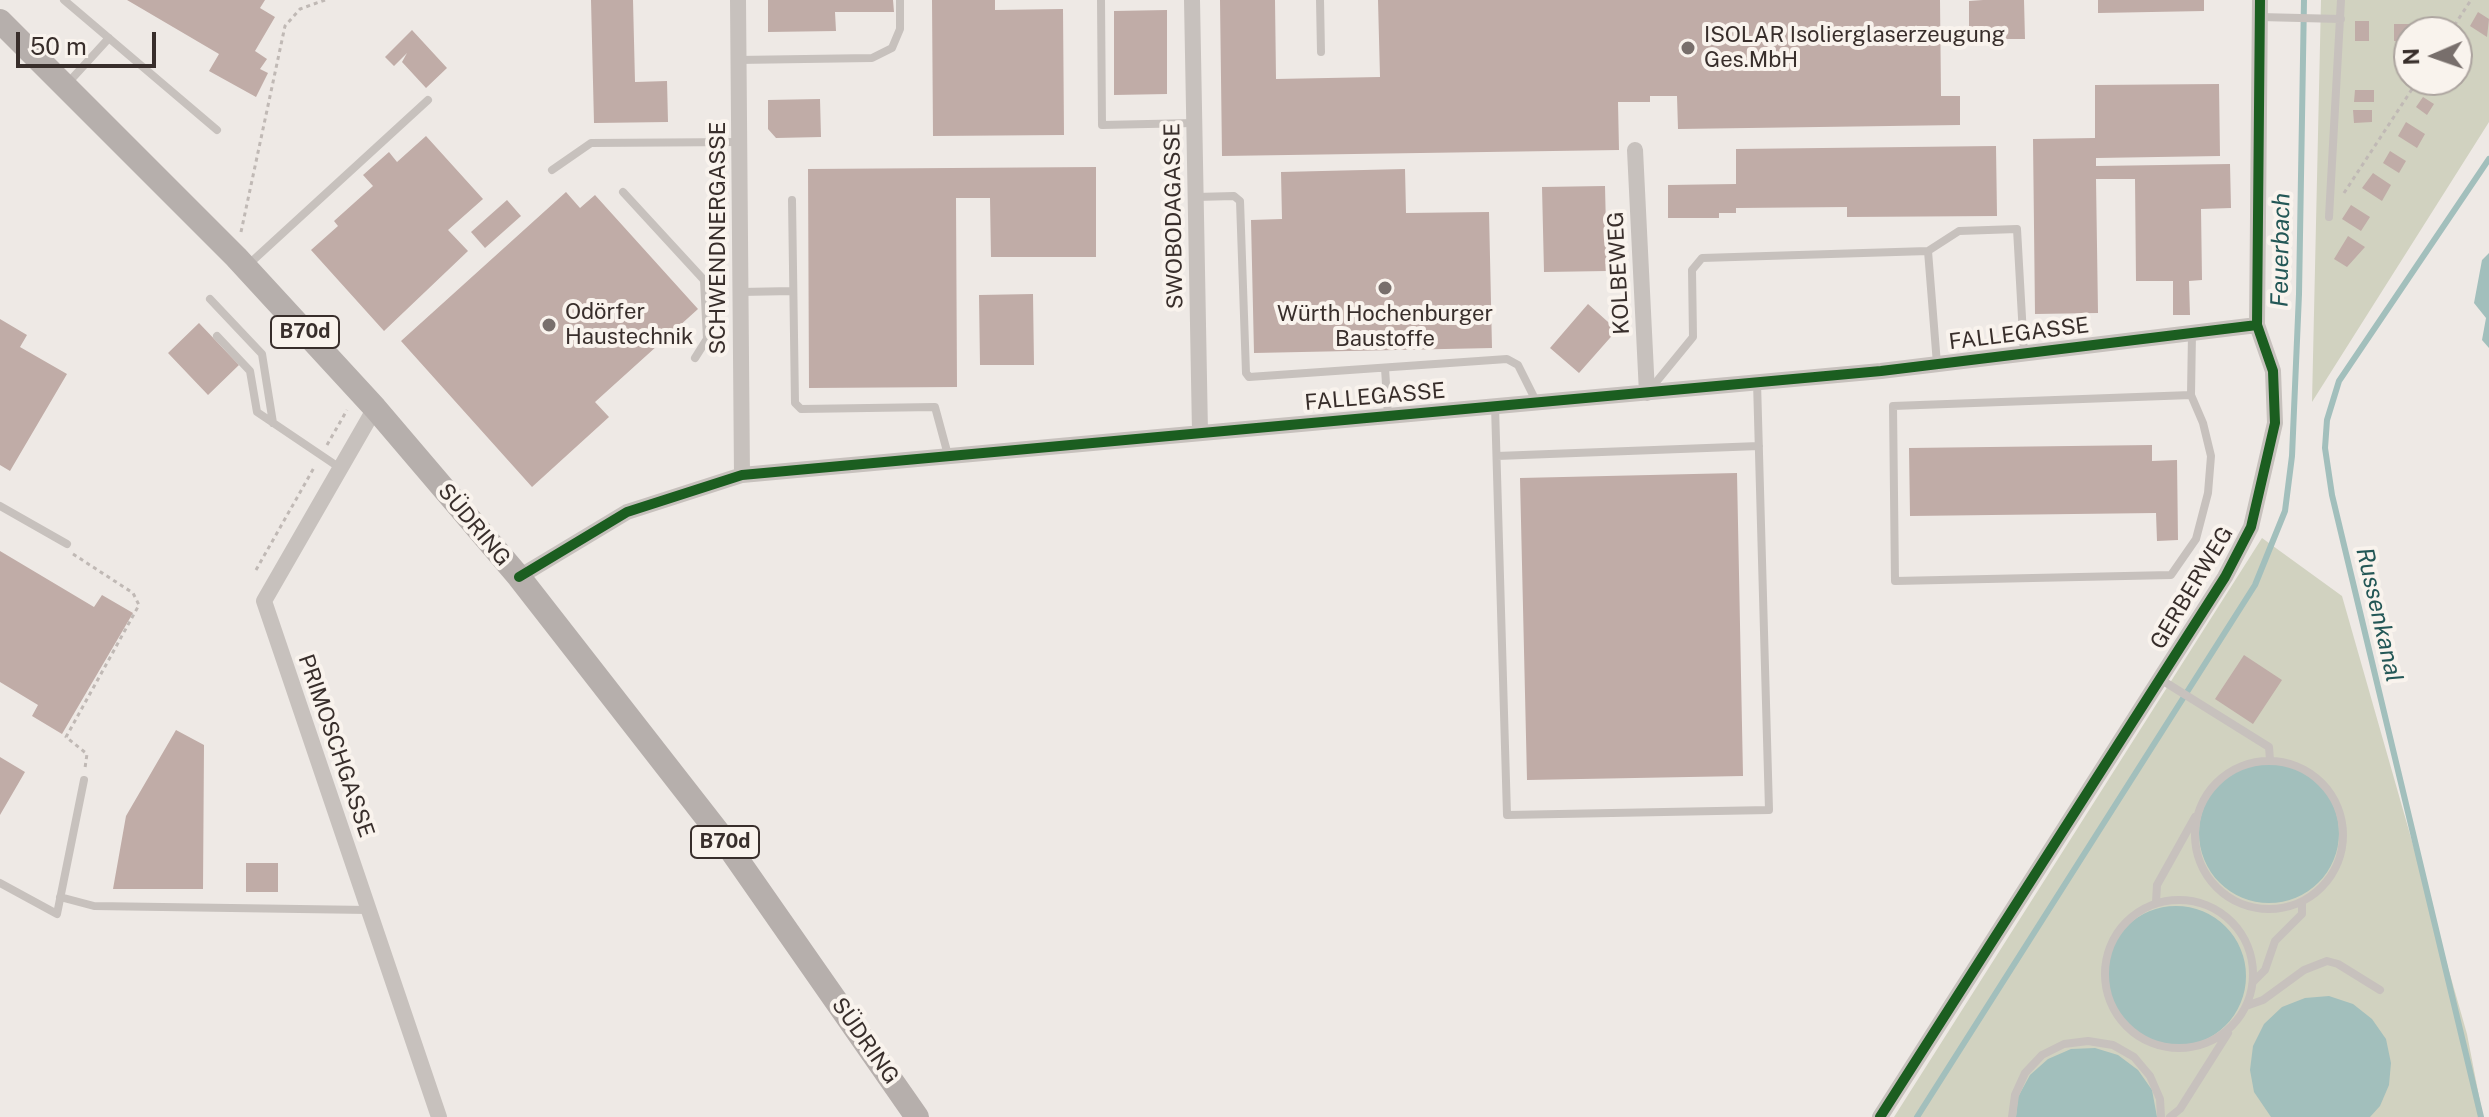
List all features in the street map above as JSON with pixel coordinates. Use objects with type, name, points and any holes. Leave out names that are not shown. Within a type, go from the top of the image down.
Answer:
[{"type":"main road","name":"SÜDRING","points":[[0,21],[240,262],[519,577],[721,836],[917,1117]]},
{"type":"street","name":"SCHWENDNERGASSE","points":[[738,0],[742,475]]},
{"type":"street","name":"SWOBODAGASSE","points":[[1192,0],[1200,432]]},
{"type":"street","name":"GERBERWEG","points":[[1880,1117],[2168,684],[2251,527],[2266,474],[2275,423],[2273,371],[2257,325],[2260,8]]},
{"type":"street","name":"KOLBEWEG","points":[[1635,150],[1647,393]]},
{"type":"street","name":"FALLEGASSE","points":[[519,577],[627,512],[742,475],[1647,393],[1937,364],[2257,325]]},
{"type":"street","name":"PRIMOSCHGASSE","points":[[372,413],[264,601],[439,1117]]},
{"type":"lane","points":[[64,0],[217,130]]},
{"type":"lane","points":[[738,60],[872,58],[892,48],[900,29],[900,0]]},
{"type":"lane","points":[[1101,0],[1102,125],[1194,123]]},
{"type":"lane","points":[[1320,0],[1321,52]]},
{"type":"lane","points":[[2329,217],[2341,0]]},
{"type":"lane","points":[[2260,8],[2341,19]]},
{"type":"lane","points":[[66,85],[109,38]]},
{"type":"lane","points":[[240,262],[428,100]]},
{"type":"lane","points":[[552,170],[591,143],[739,142]]},
{"type":"lane","points":[[623,192],[704,280],[707,339],[695,358]]},
{"type":"lane","points":[[1196,197],[1234,196],[1240,201],[1246,373],[1249,377],[1513,360],[1537,403]]},
{"type":"lane","points":[[792,200],[797,407],[935,407],[948,455]]},
{"type":"lane","points":[[1647,393],[1693,337],[1692,270],[1702,258],[1928,251],[1959,231],[2017,229],[2024,353]]},
{"type":"lane","points":[[1928,251],[1937,364]]},
{"type":"lane","points":[[740,292],[793,291]]},
{"type":"lane","points":[[210,299],[262,354],[273,423]]},
{"type":"lane","points":[[2191,395],[1893,406],[1895,581],[2171,575],[2196,539],[2208,493],[2211,456],[2203,423],[2191,395],[2192,333]]},
{"type":"lane","points":[[217,336],[250,371],[257,412],[340,468]]},
{"type":"lane","points":[[1385,368],[1388,416]]},
{"type":"lane","points":[[1495,406],[1507,815],[1769,810],[1757,382]]},
{"type":"lane","points":[[1497,456],[1759,446]]},
{"type":"lane","points":[[0,506],[67,544]]},
{"type":"lane","points":[[2168,684],[2269,747],[2270,760]]},
{"type":"lane","points":[[2156,902],[2157,885],[2207,792],[2224,774],[2246,763],[2270,760],[2295,764],[2316,776],[2333,795],[2342,818],[2343,843],[2337,867],[2322,887],[2302,902],[2266,909],[2230,899],[2212,884],[2200,863],[2194,839],[2197,814]]},
{"type":"lane","points":[[0,883],[57,914],[84,780]]},
{"type":"lane","points":[[60,897],[94,906],[368,910]]},
{"type":"lane","points":[[2170,1117],[2180,1109],[2246,1006],[2253,982],[2252,958],[2242,934],[2221,913],[2204,904],[2180,899],[2156,902],[2134,914],[2117,931],[2106,954],[2104,978],[2109,1002],[2122,1023],[2136,1035],[2164,1048],[2188,1048],[2212,1041],[2232,1027]]},
{"type":"lane","points":[[2221,913],[2230,899]]},
{"type":"lane","points":[[2253,982],[2265,970],[2275,941],[2302,914],[2302,902]]},
{"type":"lane","points":[[2246,1006],[2263,1000],[2304,970],[2327,961],[2338,964],[2380,990]]},
{"type":"lane","points":[[2125,1052],[2136,1035]]},
{"type":"lane","points":[[2012,1117],[2015,1095],[2025,1073],[2042,1055],[2064,1044],[2088,1041],[2113,1045],[2150,1076],[2160,1099],[2161,1117]]},
{"type":"path","points":[[240,262],[285,26],[300,9],[325,0]]},
{"type":"path","points":[[2329,217],[2408,96]]},
{"type":"path","points":[[256,570],[351,402],[372,413]]},
{"type":"path","points":[[67,544],[76,559],[133,593],[139,605],[66,737],[87,754],[84,780]]},
{"type":"green space","points":[[2321,0],[2489,0],[2489,122],[2312,402]]},
{"type":"green space","points":[[2262,538],[2342,596],[2467,1034],[2483,1117],[1894,1117]]},
{"type":"water","points":[[2489,253],[2489,348],[2482,340],[2486,318],[2474,303],[2482,260]]},
{"type":"water","points":[[2269,763],[2296,768],[2319,783],[2334,806],[2339,833],[2334,860],[2319,883],[2296,898],[2269,903],[2242,898],[2219,883],[2204,860],[2199,833],[2204,806],[2219,783],[2242,768]]},
{"type":"water","points":[[2176,906],[2203,911],[2226,926],[2241,949],[2246,976],[2241,1003],[2226,1026],[2203,1041],[2176,1046],[2149,1041],[2126,1026],[2111,1003],[2106,976],[2111,949],[2126,926],[2149,911]]},
{"type":"water","points":[[2329,996],[2353,1004],[2372,1019],[2386,1039],[2391,1063],[2389,1085],[2380,1106],[2370,1117],[2271,1117],[2254,1092],[2250,1070],[2253,1046],[2264,1024],[2282,1007],[2305,998]]},
{"type":"water","points":[[2095,1048],[2118,1055],[2138,1070],[2152,1090],[2157,1117],[2016,1117],[2018,1097],[2030,1075],[2048,1059],[2071,1049]]},
{"type":"building","points":[[127,0],[265,0],[260,8],[275,17],[255,51],[267,59],[260,69],[268,73],[256,97],[209,71],[219,54]]},
{"type":"building","points":[[591,0],[633,0],[635,82],[667,81],[668,122],[594,123]]},
{"type":"building","points":[[768,0],[893,0],[894,12],[835,12],[836,31],[768,32]]},
{"type":"building","points":[[932,0],[995,0],[995,10],[1063,9],[1064,135],[933,136]]},
{"type":"building","name":"ISOLAR Isolierglaserzeugung Ges.MbH","points":[[1220,0],[1275,0],[1276,79],[1380,77],[1378,0],[1940,0],[1941,96],[1960,96],[1960,125],[1678,129],[1677,96],[1650,96],[1650,102],[1618,102],[1619,150],[1222,156]]},
{"type":"building","points":[[2024,0],[2025,39],[1969,39],[1969,1]]},
{"type":"building","points":[[2098,0],[2204,0],[2204,11],[2098,13]]},
{"type":"building","points":[[1167,10],[1167,94],[1114,95],[1114,11]]},
{"type":"building","points":[[2478,12],[2489,19],[2487,37],[2473,28]]},
{"type":"building","points":[[2355,21],[2369,21],[2369,41],[2355,41]]},
{"type":"building","points":[[412,30],[447,68],[426,88],[402,62],[407,53],[394,66],[385,57]]},
{"type":"building","points":[[2219,84],[2220,156],[2096,158],[2096,166],[2230,164],[2231,208],[2201,209],[2202,280],[2189,281],[2190,315],[2173,315],[2173,281],[2136,281],[2135,179],[2096,179],[2098,313],[2035,314],[2033,139],[2095,138],[2095,85]]},
{"type":"building","points":[[2355,90],[2374,90],[2374,102],[2354,102]]},
{"type":"building","points":[[2423,97],[2434,104],[2427,115],[2416,107]]},
{"type":"building","points":[[820,99],[821,137],[776,138],[768,129],[768,100]]},
{"type":"building","points":[[2353,110],[2372,110],[2372,122],[2354,123]]},
{"type":"building","points":[[2406,122],[2425,134],[2417,148],[2398,136]]},
{"type":"building","points":[[426,136],[483,199],[448,230],[468,251],[384,331],[311,250],[338,226],[334,221],[373,186],[363,175],[389,152],[397,162]]},
{"type":"building","points":[[1996,146],[1997,216],[1847,217],[1847,207],[1736,208],[1736,213],[1719,213],[1719,218],[1668,218],[1668,185],[1736,184],[1736,149]]},
{"type":"building","points":[[2390,151],[2406,161],[2399,173],[2383,163]]},
{"type":"building","points":[[1096,167],[1096,257],[991,257],[990,198],[956,198],[957,387],[809,388],[808,169]]},
{"type":"building","points":[[1405,169],[1406,213],[1489,212],[1492,348],[1254,353],[1251,220],[1282,219],[1281,172]]},
{"type":"building","points":[[2373,173],[2391,185],[2382,201],[2362,188]]},
{"type":"building","points":[[1605,186],[1607,271],[1544,272],[1542,187]]},
{"type":"building","name":"Odörfer Haustechnik","points":[[566,192],[580,208],[595,195],[698,309],[595,402],[609,417],[532,487],[401,341]]},
{"type":"building","points":[[507,200],[521,216],[485,248],[471,232]]},
{"type":"building","points":[[2351,205],[2370,217],[2361,231],[2342,219]]},
{"type":"building","points":[[2348,236],[2365,247],[2347,267],[2334,259]]},
{"type":"building","points":[[1033,294],[1034,365],[980,365],[979,295]]},
{"type":"building","points":[[1588,304],[1617,330],[1579,373],[1550,348]]},
{"type":"building","points":[[0,319],[27,335],[20,347],[67,374],[10,471],[0,465]]},
{"type":"building","points":[[199,323],[239,365],[208,395],[168,353]]},
{"type":"building","points":[[2152,445],[2152,461],[2177,460],[2178,540],[2157,541],[2156,513],[1910,516],[1909,448]]},
{"type":"building","points":[[1737,473],[1743,776],[1527,780],[1520,478]]},
{"type":"building","points":[[0,551],[94,607],[102,595],[133,613],[62,734],[32,716],[38,705],[0,682]]},
{"type":"building","points":[[2244,655],[2282,680],[2253,724],[2215,699]]},
{"type":"building","points":[[176,730],[204,745],[203,889],[113,889],[126,816]]},
{"type":"building","points":[[0,757],[25,772],[0,815]]},
{"type":"building","points":[[246,863],[278,863],[278,892],[246,892]]},
{"type":"waterway","name":"Feuerbach","points":[[1917,1117],[2255,585],[2285,511],[2292,456],[2299,294],[2304,0]]},
{"type":"waterway","name":"Russenkanal","points":[[2481,1117],[2332,495],[2325,448],[2327,420],[2339,381],[2489,159]]},
{"type":"cycle path","points":[[1880,1117],[2225,577],[2251,527],[2275,423],[2273,371],[2257,325],[2260,0]]},
{"type":"cycle path","points":[[519,577],[627,512],[742,475],[1881,371],[2257,325]]},
{"type":"place","name":"ISOLAR Isolierglaserzeugung Ges.MbH","points":[[1688,48]]},
{"type":"place","name":"Würth Hochenburger Baustoffe","points":[[1385,288]]},
{"type":"place","name":"Odörfer Haustechnik","points":[[549,325]]}]
